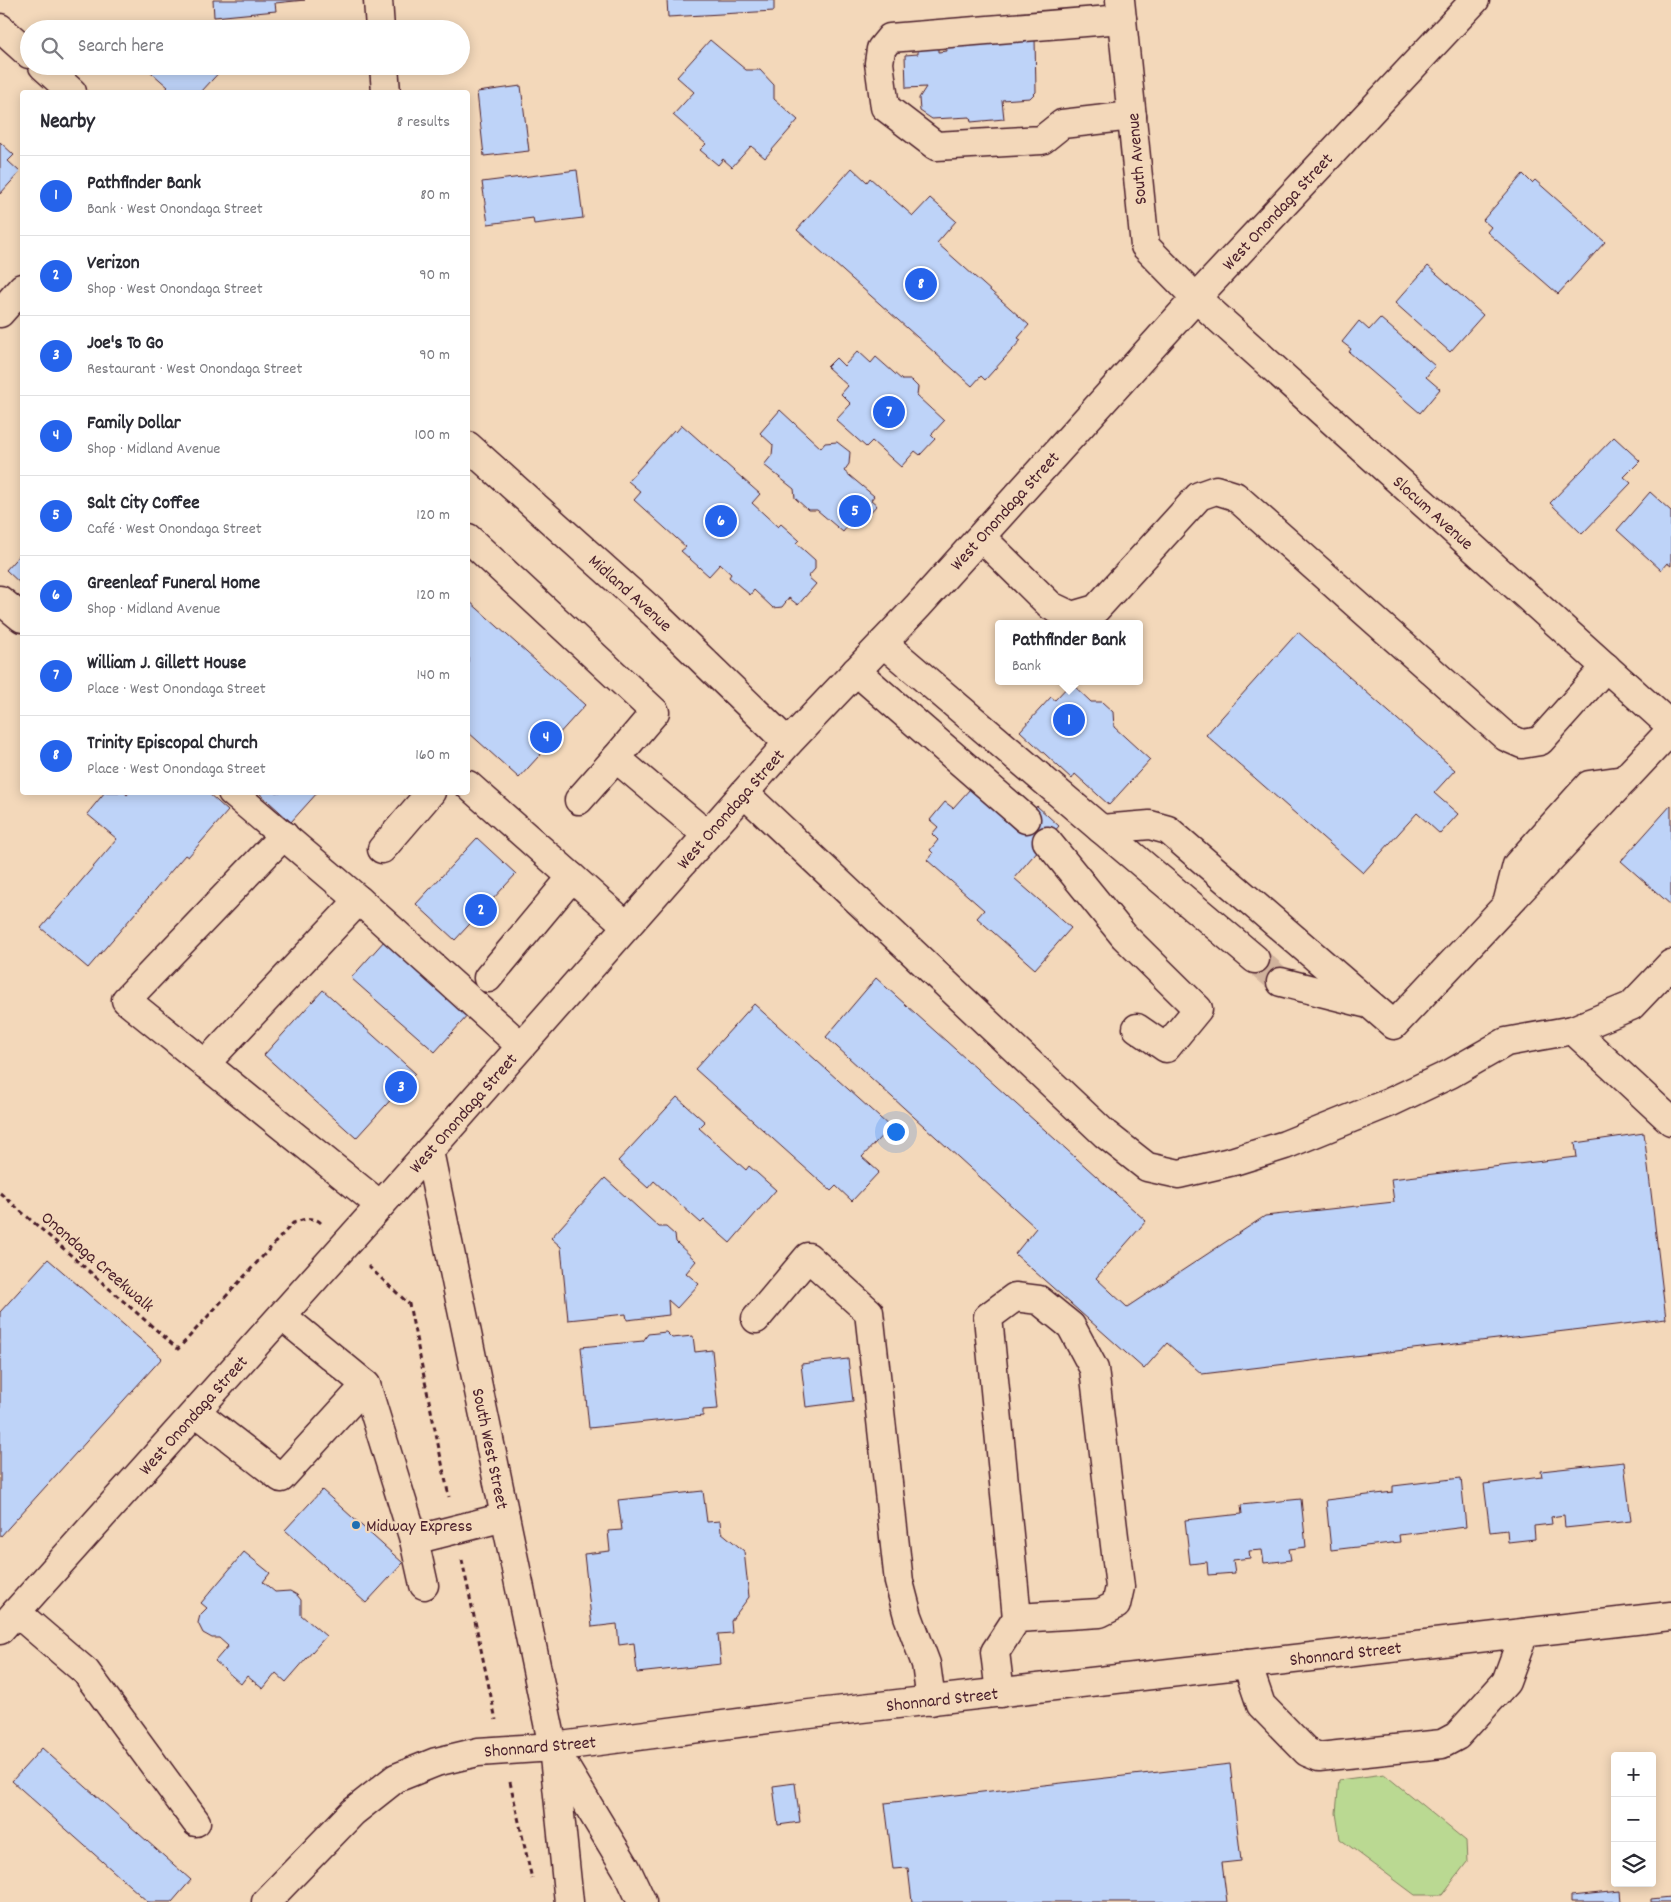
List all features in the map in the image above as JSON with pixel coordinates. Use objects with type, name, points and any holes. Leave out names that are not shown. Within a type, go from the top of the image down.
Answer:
[{"type":"main road","points":[[378,0],[379,20]]},
{"type":"main road","name":"West Onondaga Street","points":[[8,1621],[429,1151],[788,743],[981,537],[1196,298],[1475,0]]},
{"type":"main road","points":[[1121,10],[890,38],[881,49],[879,63],[885,107],[936,146],[1042,140],[1062,124],[1132,116]]},
{"type":"main road","name":"South Avenue","points":[[1121,10],[1145,246],[1196,298]]},
{"type":"main road","points":[[0,28],[20,46]]},
{"type":"main road","points":[[53,75],[70,90]]},
{"type":"main road","points":[[385,75],[386,90]]},
{"type":"main road","points":[[0,313],[20,290]]},
{"type":"main road","name":"Slocum Avenue","points":[[1196,298],[1671,726]]},
{"type":"main road","name":"Midland Avenue","points":[[470,455],[655,614],[788,743]]},
{"type":"main road","points":[[981,537],[1051,606],[1072,616],[1096,609],[1199,496],[1216,490],[1235,496],[1506,737],[1522,744],[1540,741],[1606,667]]},
{"type":"main road","points":[[470,540],[655,712],[579,800]]},
{"type":"main road","points":[[0,600],[20,616]]},
{"type":"main road","points":[[883,643],[1255,958]]},
{"type":"main road","points":[[856,671],[1026,819]]},
{"type":"main road","points":[[1102,829],[1150,825],[1168,830],[1394,1025],[1671,730]]},
{"type":"main road","points":[[616,758],[707,835]]},
{"type":"main road","points":[[470,786],[627,926]]},
{"type":"main road","points":[[744,793],[1105,1134],[1147,1167],[1179,1174],[1234,1161],[1285,1145],[1391,1102],[1450,1074],[1506,1042],[1573,1030],[1631,1006],[1671,964]]},
{"type":"main road","points":[[236,795],[359,900],[521,1046]]},
{"type":"main road","points":[[382,849],[429,795]]},
{"type":"main road","points":[[284,835],[126,1000],[380,1205]]},
{"type":"main road","points":[[1047,841],[1124,936],[1198,1009],[1166,1048],[1137,1028]]},
{"type":"main road","points":[[488,978],[572,877]]},
{"type":"main road","points":[[205,1064],[359,900]]},
{"type":"main road","points":[[1281,982],[1369,1004]]},
{"type":"main road","points":[[1573,1030],[1671,1121]]},
{"type":"main road","name":"South West Street","points":[[429,1151],[553,1747],[569,1902]]},
{"type":"main road","points":[[756,1319],[808,1257],[869,1312],[899,1582],[908,1616],[926,1664],[931,1701]]},
{"type":"main road","points":[[1000,1693],[995,1652],[1017,1618],[988,1317],[1015,1297],[1038,1300],[1071,1326],[1094,1369],[1120,1587],[1116,1605],[1100,1613],[1017,1618]]},
{"type":"main road","points":[[282,1316],[366,1385],[414,1540],[424,1584]]},
{"type":"main road","points":[[196,1412],[281,1478],[366,1385]]},
{"type":"main road","points":[[414,1540],[505,1517]]},
{"type":"main road","name":"Shonnard Street","points":[[266,1902],[353,1812],[396,1778],[436,1762],[478,1752],[553,1747],[931,1701],[1671,1616]]},
{"type":"main road","points":[[8,1621],[86,1672],[196,1822]]},
{"type":"main road","points":[[1247,1664],[1261,1705],[1307,1752],[1319,1757],[1442,1744],[1457,1736],[1506,1682],[1524,1633]]},
{"type":"main road","name":"South West Street","points":[[553,1747],[626,1868],[642,1902]]},
{"type":"path","name":"Onondaga Creekwalk","points":[[0,1194],[178,1349]]},
{"type":"green space","points":[[1384,1774],[1466,1841],[1467,1862],[1442,1895],[1415,1895],[1340,1839],[1336,1813],[1339,1780]]},
{"type":"building","points":[[213,0],[305,0],[275,3],[276,11],[214,17]]},
{"type":"building","points":[[667,0],[774,0],[774,11],[668,17]]},
{"type":"building","points":[[1035,38],[1036,92],[1030,98],[1002,100],[1004,119],[971,122],[970,117],[932,119],[920,111],[919,98],[926,87],[906,88],[905,55],[918,54],[918,45],[938,44],[938,52],[947,51],[946,43]]},
{"type":"building","points":[[710,40],[746,70],[760,70],[774,85],[774,99],[798,120],[765,158],[751,146],[732,167],[723,159],[718,165],[700,150],[706,144],[673,115],[694,92],[677,77]]},
{"type":"building","points":[[154,75],[217,75],[203,90],[165,90],[168,87]]},
{"type":"building","points":[[521,86],[529,151],[484,156],[477,92]]},
{"type":"building","points":[[0,142],[14,155],[8,161],[20,172],[0,194]]},
{"type":"building","points":[[852,168],[867,182],[870,178],[913,216],[930,198],[956,221],[937,243],[1029,325],[1018,338],[1021,340],[985,380],[981,376],[972,386],[797,230]]},
{"type":"building","points":[[577,170],[583,218],[534,224],[533,218],[488,224],[482,182]]},
{"type":"building","points":[[1523,174],[1532,183],[1535,180],[1605,242],[1558,294],[1487,232],[1491,227],[1483,220]]},
{"type":"building","points":[[1428,266],[1483,315],[1450,352],[1395,303]]},
{"type":"building","points":[[1380,318],[1435,366],[1426,377],[1440,389],[1420,413],[1349,352],[1351,349],[1342,342],[1359,321],[1369,330]]},
{"type":"building","points":[[858,351],[871,363],[876,357],[902,380],[911,380],[918,387],[917,396],[944,421],[931,435],[935,439],[920,455],[915,451],[901,467],[872,441],[866,447],[836,420],[851,404],[841,394],[848,386],[827,367],[836,358],[844,366]]},
{"type":"building","points":[[780,410],[821,448],[825,443],[837,442],[850,452],[849,464],[844,471],[874,496],[871,500],[877,505],[867,516],[860,511],[843,532],[817,510],[808,510],[795,498],[794,489],[764,465],[772,455],[773,445],[760,433]]},
{"type":"building","points":[[682,425],[760,494],[752,503],[778,527],[781,524],[799,540],[796,543],[815,560],[815,569],[808,577],[816,584],[798,605],[789,598],[782,607],[773,608],[754,590],[750,595],[729,577],[731,574],[720,564],[709,576],[681,551],[686,547],[634,500],[641,492],[628,481],[674,430],[676,432]]},
{"type":"building","points":[[1614,437],[1640,461],[1624,477],[1631,483],[1582,534],[1550,503]]},
{"type":"building","points":[[1650,492],[1671,511],[1671,566],[1667,563],[1661,570],[1617,530]]},
{"type":"building","points":[[20,554],[20,583],[6,570]]},
{"type":"building","points":[[470,602],[585,705],[519,778],[470,734]]},
{"type":"building","points":[[1298,632],[1455,770],[1434,793],[1458,814],[1440,834],[1417,813],[1363,873],[1206,735]]},
{"type":"building","points":[[1069,685],[1073,685],[1091,702],[1102,702],[1113,712],[1114,727],[1150,760],[1109,805],[1075,774],[1072,779],[1020,731],[1051,697],[1055,700]]},
{"type":"building","points":[[970,789],[1016,830],[1037,806],[1059,826],[1014,878],[1071,928],[1035,969],[977,918],[984,910],[927,860],[933,853],[930,850],[938,840],[932,834],[938,827],[930,820],[945,802],[953,808]]},
{"type":"building","points":[[103,795],[210,795],[228,811],[188,857],[185,855],[88,968],[41,928],[117,839],[87,814]]},
{"type":"building","points":[[261,795],[315,795],[291,822]]},
{"type":"building","points":[[1671,805],[1671,905],[1621,861]]},
{"type":"building","points":[[477,838],[516,874],[455,940],[416,904]]},
{"type":"building","points":[[385,940],[469,1014],[435,1052],[351,978]]},
{"type":"building","points":[[876,978],[1146,1221],[1096,1278],[1127,1307],[1265,1216],[1394,1202],[1391,1179],[1577,1157],[1575,1143],[1644,1133],[1666,1319],[1202,1374],[1167,1343],[1144,1369],[1015,1254],[1036,1228],[826,1037]]},
{"type":"building","points":[[323,990],[415,1073],[356,1138],[264,1055]]},
{"type":"building","points":[[754,1004],[890,1127],[862,1157],[879,1172],[852,1201],[836,1186],[831,1191],[695,1069]]},
{"type":"building","points":[[677,1097],[705,1122],[699,1128],[746,1170],[749,1166],[776,1190],[730,1243],[704,1220],[701,1223],[654,1181],[648,1188],[618,1161]]},
{"type":"building","points":[[605,1178],[659,1227],[666,1227],[675,1235],[676,1242],[696,1261],[686,1273],[699,1284],[677,1308],[668,1300],[669,1315],[627,1320],[626,1314],[568,1320],[561,1247],[551,1238]]},
{"type":"building","points":[[48,1259],[162,1358],[0,1537],[0,1312]]},
{"type":"building","points":[[666,1332],[672,1338],[693,1336],[695,1352],[712,1350],[718,1409],[703,1410],[703,1416],[589,1428],[581,1347],[643,1341],[648,1334]]},
{"type":"building","points":[[848,1359],[853,1401],[806,1407],[801,1364]]},
{"type":"building","points":[[1624,1462],[1631,1521],[1565,1528],[1564,1515],[1551,1517],[1552,1524],[1534,1526],[1535,1539],[1508,1542],[1507,1530],[1490,1532],[1484,1484],[1542,1477],[1541,1471]]},
{"type":"building","points":[[1461,1478],[1466,1527],[1399,1535],[1400,1542],[1331,1550],[1326,1500],[1393,1492],[1393,1486]]},
{"type":"building","points":[[322,1490],[403,1563],[366,1603],[285,1530]]},
{"type":"building","points":[[703,1491],[707,1522],[720,1521],[721,1532],[744,1551],[749,1597],[731,1621],[732,1633],[718,1634],[721,1664],[637,1673],[634,1643],[619,1645],[617,1624],[592,1627],[584,1554],[610,1551],[608,1531],[622,1530],[618,1500]]},
{"type":"building","points":[[1301,1499],[1306,1547],[1289,1549],[1291,1560],[1264,1563],[1262,1550],[1249,1551],[1250,1558],[1233,1560],[1235,1573],[1208,1575],[1207,1562],[1190,1564],[1185,1520],[1242,1514],[1241,1505]]},
{"type":"building","points":[[244,1552],[270,1573],[263,1582],[275,1592],[290,1591],[297,1595],[301,1600],[301,1615],[326,1636],[286,1682],[276,1673],[263,1689],[247,1676],[241,1684],[215,1661],[228,1646],[219,1638],[212,1638],[203,1633],[198,1623],[200,1615],[207,1608],[201,1603]]},
{"type":"building","points":[[42,1748],[191,1880],[172,1902],[148,1902],[12,1781]]},
{"type":"building","points":[[1230,1764],[1241,1861],[1222,1863],[1227,1902],[912,1902],[908,1868],[893,1869],[885,1803]]},
{"type":"building","points":[[795,1783],[800,1822],[778,1825],[773,1786]]},
{"type":"building","points":[[1620,1891],[1621,1902],[1571,1902],[1571,1896]]},
{"type":"building","points":[[1671,1897],[1671,1902],[1651,1902],[1651,1899]]},
{"type":"tunnel","points":[[1255,959],[1281,982]]},
{"type":"place","name":"Trinity Episcopal Church","points":[[921,284]]},
{"type":"place","name":"William J. Gillett House","points":[[889,412]]},
{"type":"place","name":"Salt City Coffee","points":[[855,511]]},
{"type":"place","name":"Greenleaf Funeral Home","points":[[721,521]]},
{"type":"place","name":"Pathfinder Bank","points":[[1069,720]]},
{"type":"place","name":"Family Dollar","points":[[546,737]]},
{"type":"place","name":"Verizon","points":[[481,910]]},
{"type":"place","name":"Joe's To Go","points":[[401,1087]]},
{"type":"place","name":"Midway Express","points":[[356,1525]]}]
